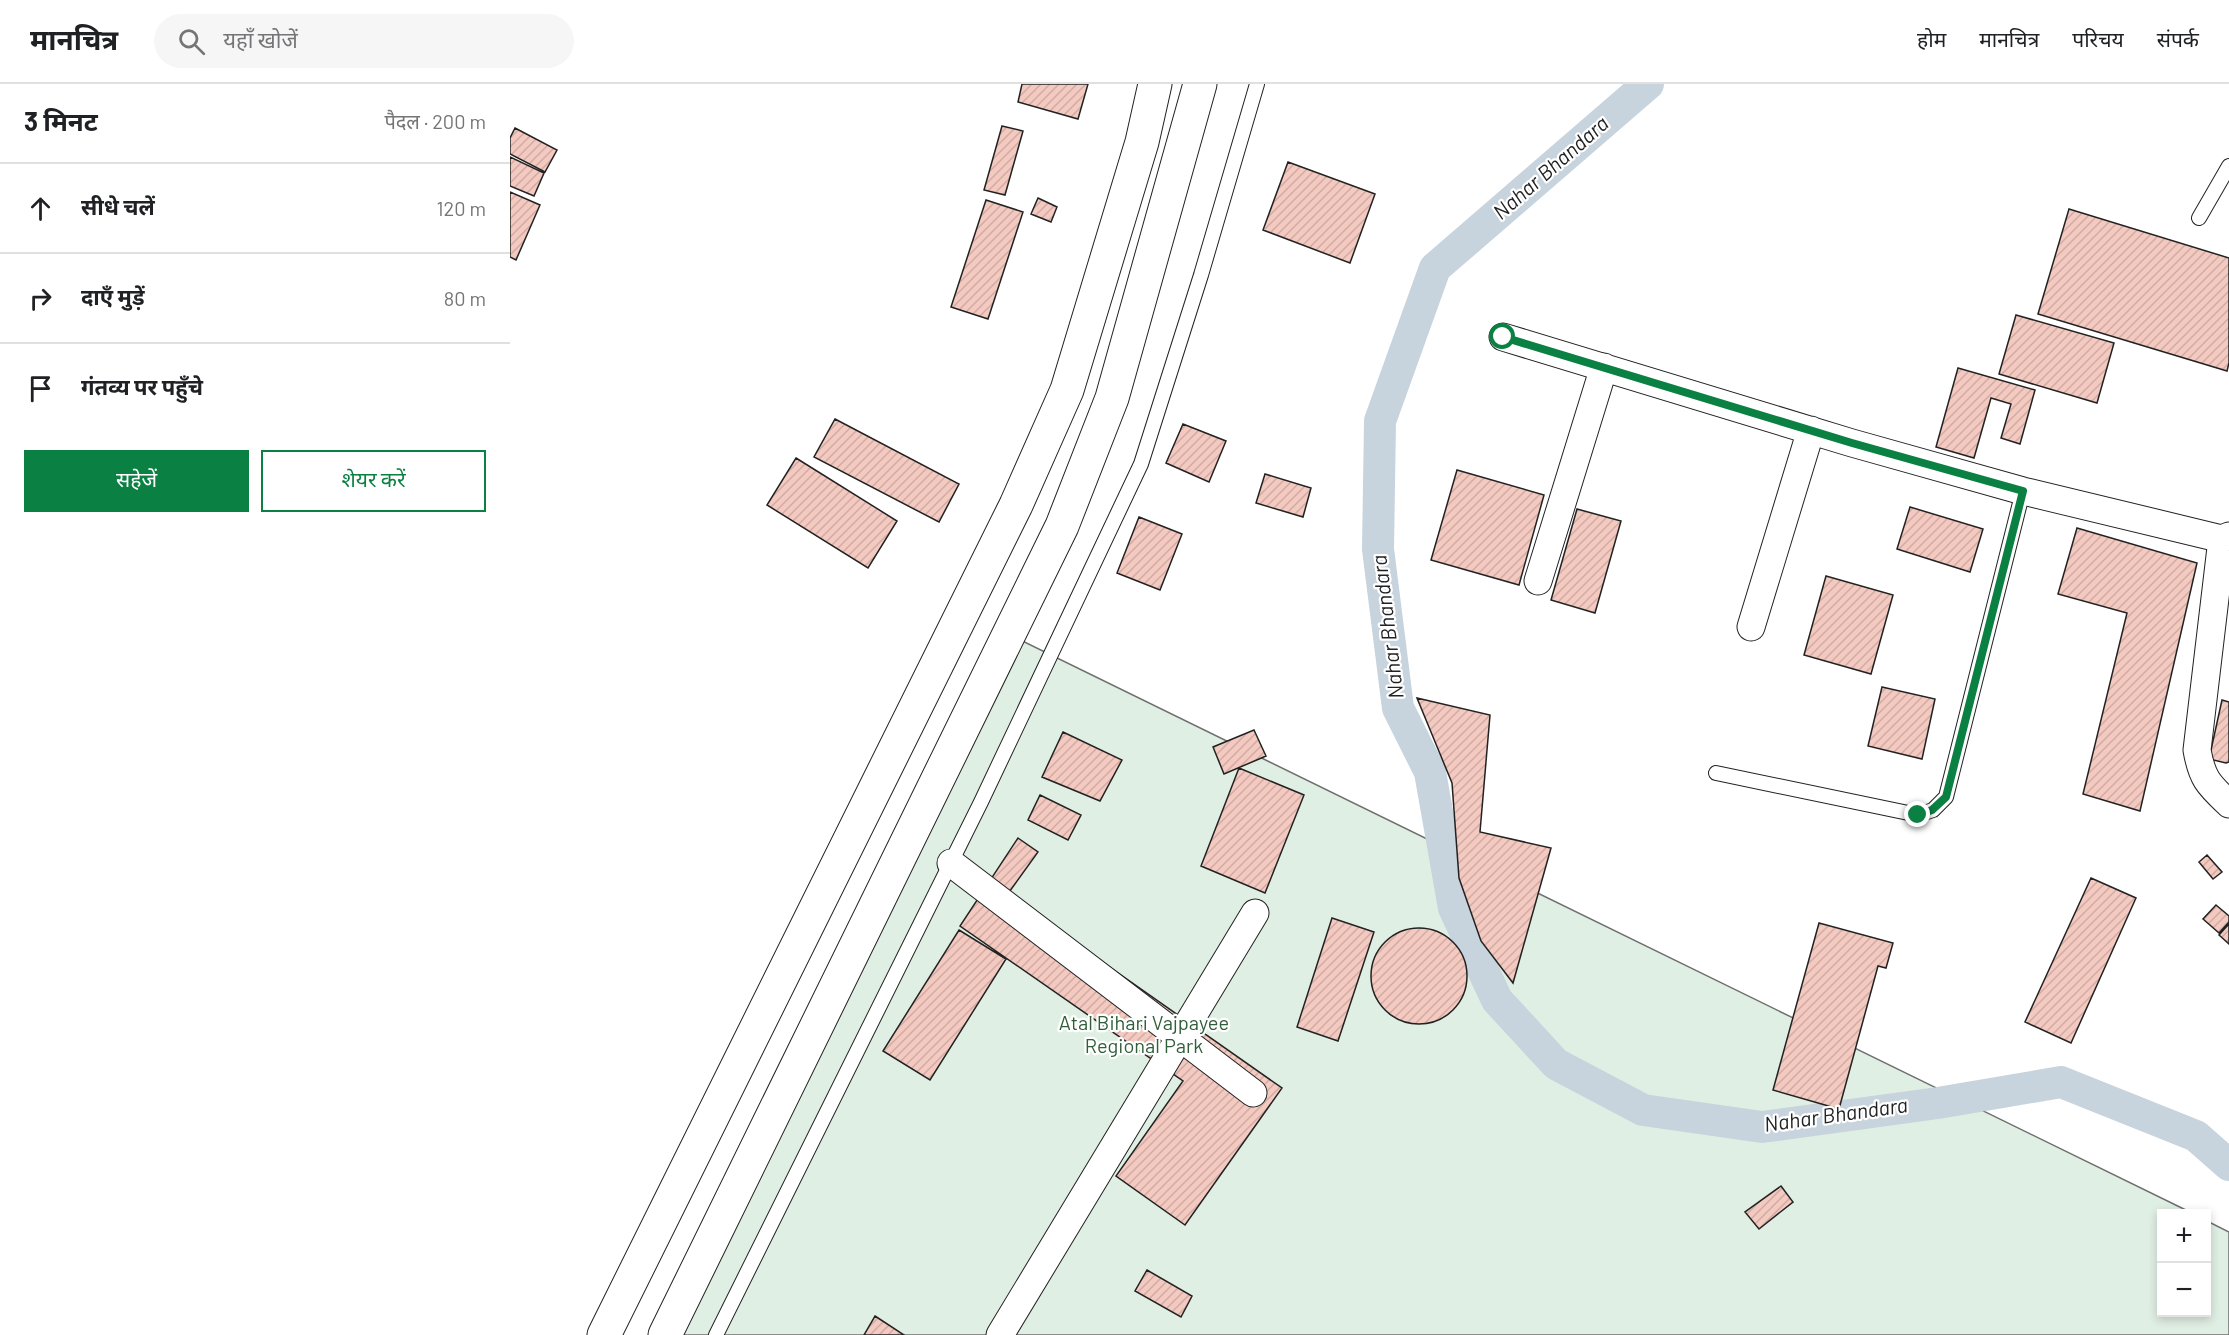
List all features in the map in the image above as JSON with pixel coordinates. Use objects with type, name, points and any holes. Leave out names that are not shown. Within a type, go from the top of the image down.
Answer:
[{"type":"street","points":[[604,1335],[1016,505],[1067,390],[1142,142],[1155,84]]},
{"type":"street","points":[[665,1335],[1062,526],[1112,398],[1200,84]]},
{"type":"street","points":[[1503,337],[2023,491],[2225,538],[2197,750],[2200,770],[2212,788],[2229,804]]},
{"type":"street","points":[[1538,581],[1604,367]]},
{"type":"street","points":[[1751,627],[1811,430]]},
{"type":"street","points":[[951,863],[1253,1093]]},
{"type":"street","points":[[1000,1335],[1255,913]]},
{"type":"lane","points":[[716,1335],[951,863],[1141,464],[1201,275],[1257,84]]},
{"type":"lane","points":[[2199,219],[2229,166]]},
{"type":"lane","points":[[1716,773],[1918,815],[1932,810],[1946,797],[2023,491]]},
{"type":"green space","name":"Atal Bihari Vajpayee Regional Park","points":[[1008,634],[2184,1209],[2157,1209],[2157,1317],[2211,1317],[2211,1223],[2229,1232],[2229,1335],[661,1335]]},
{"type":"building","points":[[1022,84],[1088,84],[1078,119],[1018,102]]},
{"type":"building","points":[[1002,126],[1023,131],[1005,195],[984,190]]},
{"type":"building","points":[[515,128],[557,150],[545,172],[510,154],[510,138]]},
{"type":"building","points":[[510,157],[544,173],[534,196],[510,186]]},
{"type":"building","points":[[1288,162],[1375,194],[1350,263],[1263,230]]},
{"type":"building","points":[[510,192],[540,205],[516,260],[510,257]]},
{"type":"building","points":[[1038,198],[1057,207],[1051,222],[1031,214]]},
{"type":"building","points":[[986,200],[1023,212],[988,319],[951,307]]},
{"type":"building","points":[[2069,209],[2229,258],[2229,363],[2227,371],[2038,314]]},
{"type":"building","points":[[2016,315],[2114,343],[2097,403],[1999,374]]},
{"type":"building","points":[[1958,368],[2035,390],[2020,444],[2001,438],[2011,404],[1991,398],[1974,458],[1936,447]]},
{"type":"building","points":[[835,419],[959,484],[939,522],[814,457]]},
{"type":"building","points":[[1183,424],[1226,441],[1209,482],[1166,463]]},
{"type":"building","points":[[796,458],[897,521],[868,568],[767,505]]},
{"type":"building","points":[[1457,470],[1544,495],[1519,585],[1431,560]]},
{"type":"building","points":[[1265,474],[1311,488],[1303,517],[1256,503]]},
{"type":"building","points":[[1910,507],[1983,529],[1970,572],[1897,549]]},
{"type":"building","points":[[1577,509],[1621,521],[1595,613],[1551,600]]},
{"type":"building","points":[[1139,517],[1182,534],[1160,590],[1117,573]]},
{"type":"building","points":[[2077,528],[2197,563],[2140,811],[2083,794],[2127,613],[2058,594]]},
{"type":"building","points":[[1826,576],[1893,595],[1871,674],[1804,655]]},
{"type":"building","points":[[1882,687],[1935,699],[1922,759],[1868,746]]},
{"type":"building","points":[[1417,698],[1490,715],[1480,832],[1551,848],[1513,983],[1481,941],[1459,878],[1452,783]]},
{"type":"building","points":[[2222,700],[2229,702],[2229,762],[2226,763],[2209,759]]},
{"type":"building","points":[[1254,730],[1266,756],[1224,774],[1213,747]]},
{"type":"building","points":[[1063,732],[1122,760],[1100,801],[1042,777]]},
{"type":"building","points":[[1239,768],[1304,795],[1265,893],[1201,866]]},
{"type":"building","points":[[1040,795],[1081,815],[1068,840],[1028,820]]},
{"type":"building","points":[[1018,838],[1038,852],[1007,895],[1282,1088],[1185,1225],[1116,1176],[1183,1081],[960,926]]},
{"type":"building","points":[[2207,855],[2222,872],[2213,879],[2199,862]]},
{"type":"building","points":[[2091,878],[2136,898],[2071,1043],[2025,1022]]},
{"type":"building","points":[[2216,905],[2229,916],[2229,922],[2219,933],[2203,919]]},
{"type":"building","points":[[1332,918],[1374,932],[1338,1041],[1297,1027]]},
{"type":"building","points":[[1819,923],[1893,943],[1886,968],[1878,966],[1839,1109],[1773,1090]]},
{"type":"building","points":[[2229,924],[2229,944],[2219,935]]},
{"type":"building","points":[[1419,928],[1437,932],[1453,942],[1463,958],[1467,976],[1463,994],[1453,1010],[1437,1020],[1419,1024],[1401,1020],[1385,1010],[1375,994],[1371,976],[1375,958],[1385,942],[1401,932]]},
{"type":"building","points":[[959,930],[1006,959],[930,1080],[883,1051]]},
{"type":"building","points":[[1781,1186],[1793,1202],[1759,1229],[1745,1212]]},
{"type":"building","points":[[1147,1270],[1192,1296],[1181,1317],[1135,1291]]},
{"type":"building","points":[[875,1316],[904,1335],[864,1335]]},
{"type":"waterway","name":"Nahar Bhandara","points":[[1648,84],[1435,268],[1380,421],[1378,549],[1398,708],[1430,772],[1454,908],[1497,1000],[1556,1064],[1643,1110],[1762,1127],[1938,1103],[2061,1082],[2196,1136],[2229,1165]]},
{"type":"route","points":[[1503,337],[1852,443],[2023,491],[1946,797],[1932,810],[1918,815]]}]
